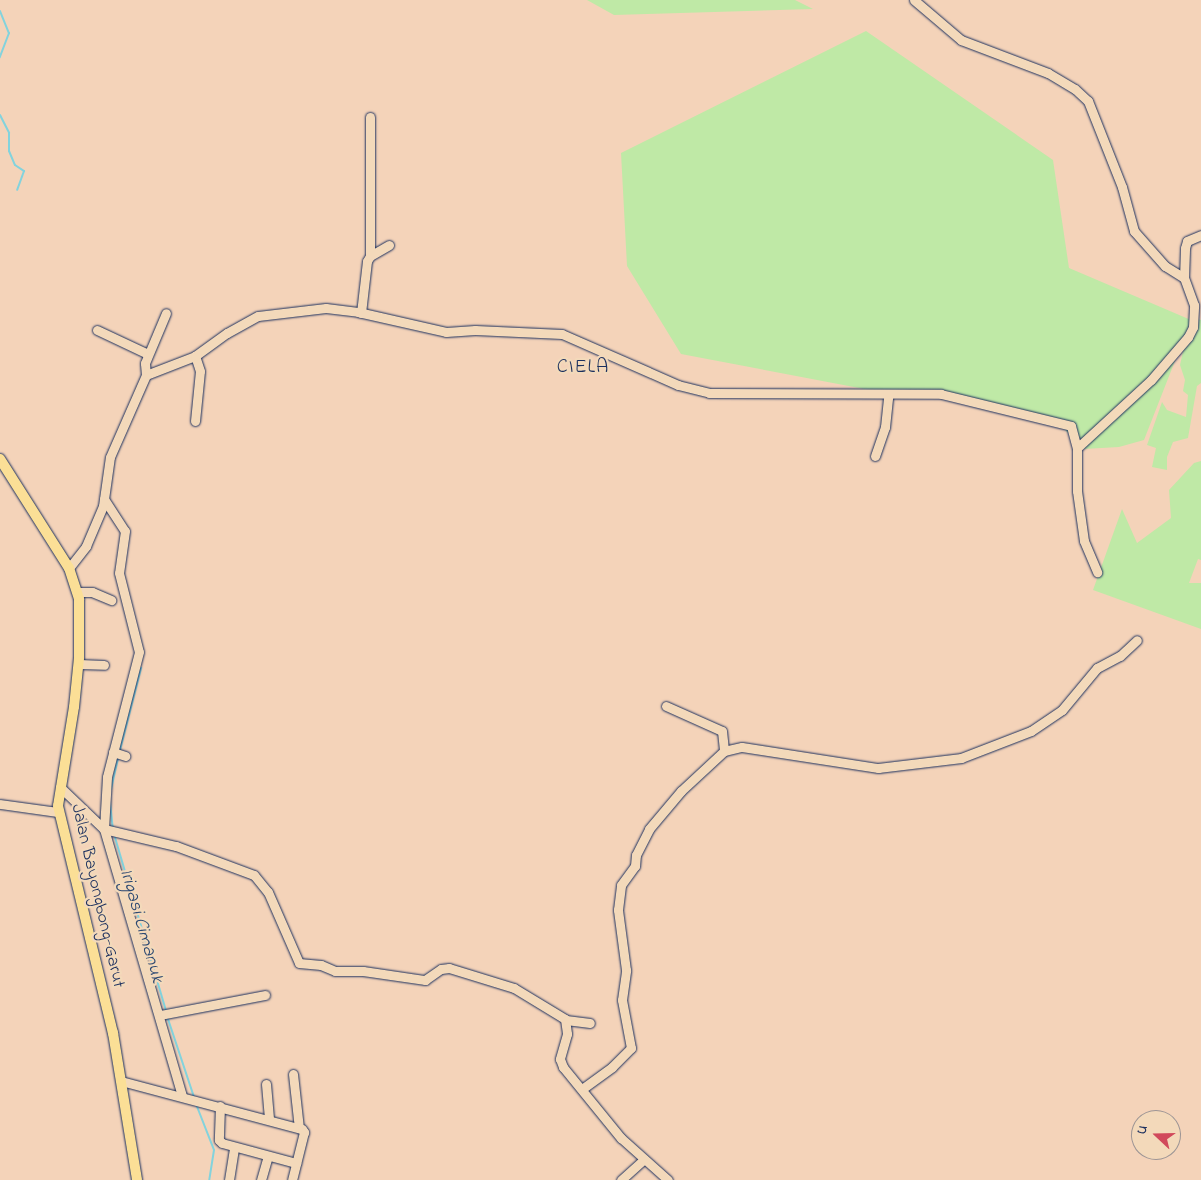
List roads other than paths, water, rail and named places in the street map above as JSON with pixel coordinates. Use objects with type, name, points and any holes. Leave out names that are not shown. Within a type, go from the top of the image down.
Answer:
[{"type":"main road","name":"Jalan Bayongbong-Garut","points":[[0,459],[69,568],[78,592],[78,664],[58,812],[113,1033],[137,1180]]},
{"type":"street","points":[[914,0],[961,40],[1048,73],[1070,85],[1088,101],[1122,187],[1134,232],[1165,266],[1184,278]]},
{"type":"street","points":[[360,313],[365,268],[370,256],[370,116]]},
{"type":"street","points":[[1077,448],[1182,346],[1193,327],[1194,315],[1191,294],[1184,278],[1186,244],[1201,235]]},
{"type":"street","points":[[370,256],[390,246]]},
{"type":"street","points":[[146,375],[195,356],[239,325],[258,316],[306,309],[360,313],[446,332],[475,330],[562,334],[678,385],[709,393],[888,396],[952,395],[1071,426],[1077,448],[1077,491],[1084,541],[1097,572]]},
{"type":"street","points":[[69,568],[86,546],[99,517],[104,502],[110,458],[146,375],[144,367],[148,354],[166,313]]},
{"type":"street","points":[[97,330],[148,354]]},
{"type":"street","points":[[195,356],[200,371],[195,421]]},
{"type":"street","points":[[875,456],[885,427],[888,396]]},
{"type":"street","points":[[104,502],[125,531],[119,573],[139,652],[119,754],[107,777],[108,830],[163,1014],[184,1095]]},
{"type":"street","points":[[78,592],[92,592],[110,600]]},
{"type":"street","points":[[582,1089],[612,1067],[631,1048],[622,1000],[626,970],[619,928],[621,885],[635,866],[636,855],[649,829],[681,791],[724,751],[742,747],[878,768],[961,758],[1031,731],[1062,710],[1096,668],[1120,656],[1137,640]]},
{"type":"street","points":[[78,664],[104,665]]},
{"type":"street","points":[[666,706],[722,731],[724,751]]},
{"type":"street","points":[[60,787],[108,830],[176,846],[254,875],[268,892],[299,962],[321,965],[336,971],[363,971],[425,980],[442,969],[449,968],[514,988],[566,1020],[590,1023]]},
{"type":"street","points":[[0,804],[58,812]]},
{"type":"street","points":[[163,1014],[265,995]]},
{"type":"street","points":[[566,1020],[567,1034],[560,1064],[621,1138],[668,1180]]},
{"type":"street","points":[[293,1074],[300,1128]]},
{"type":"street","points":[[121,1081],[184,1095],[300,1128],[304,1132],[292,1180]]},
{"type":"street","points":[[266,1084],[269,1120]]},
{"type":"street","points":[[220,1106],[219,1140],[234,1147],[296,1164]]},
{"type":"street","points":[[229,1180],[234,1147]]},
{"type":"street","points":[[260,1180],[268,1156]]},
{"type":"street","points":[[621,1180],[644,1159]]},
{"type":"waterway","points":[[0,11],[9,33],[0,57]]},
{"type":"waterway","points":[[0,115],[9,133],[9,151],[15,165],[24,171],[17,190]]},
{"type":"waterway","name":"Irigasi Cimanuk","points":[[120,750],[141,668]]},
{"type":"waterway","name":"Irigasi Cimanuk","points":[[111,789],[118,758]]},
{"type":"waterway","name":"Irigasi Cimanuk","points":[[110,802],[113,829]]},
{"type":"waterway","name":"Irigasi Cimanuk","points":[[114,834],[166,1011]]},
{"type":"waterway","name":"Irigasi Cimanuk","points":[[167,1016],[194,1097]]},
{"type":"waterway","name":"Irigasi Cimanuk","points":[[196,1104],[214,1150],[209,1180]]},
{"type":"district","name":"CIELA","points":[[583,367]]}]
